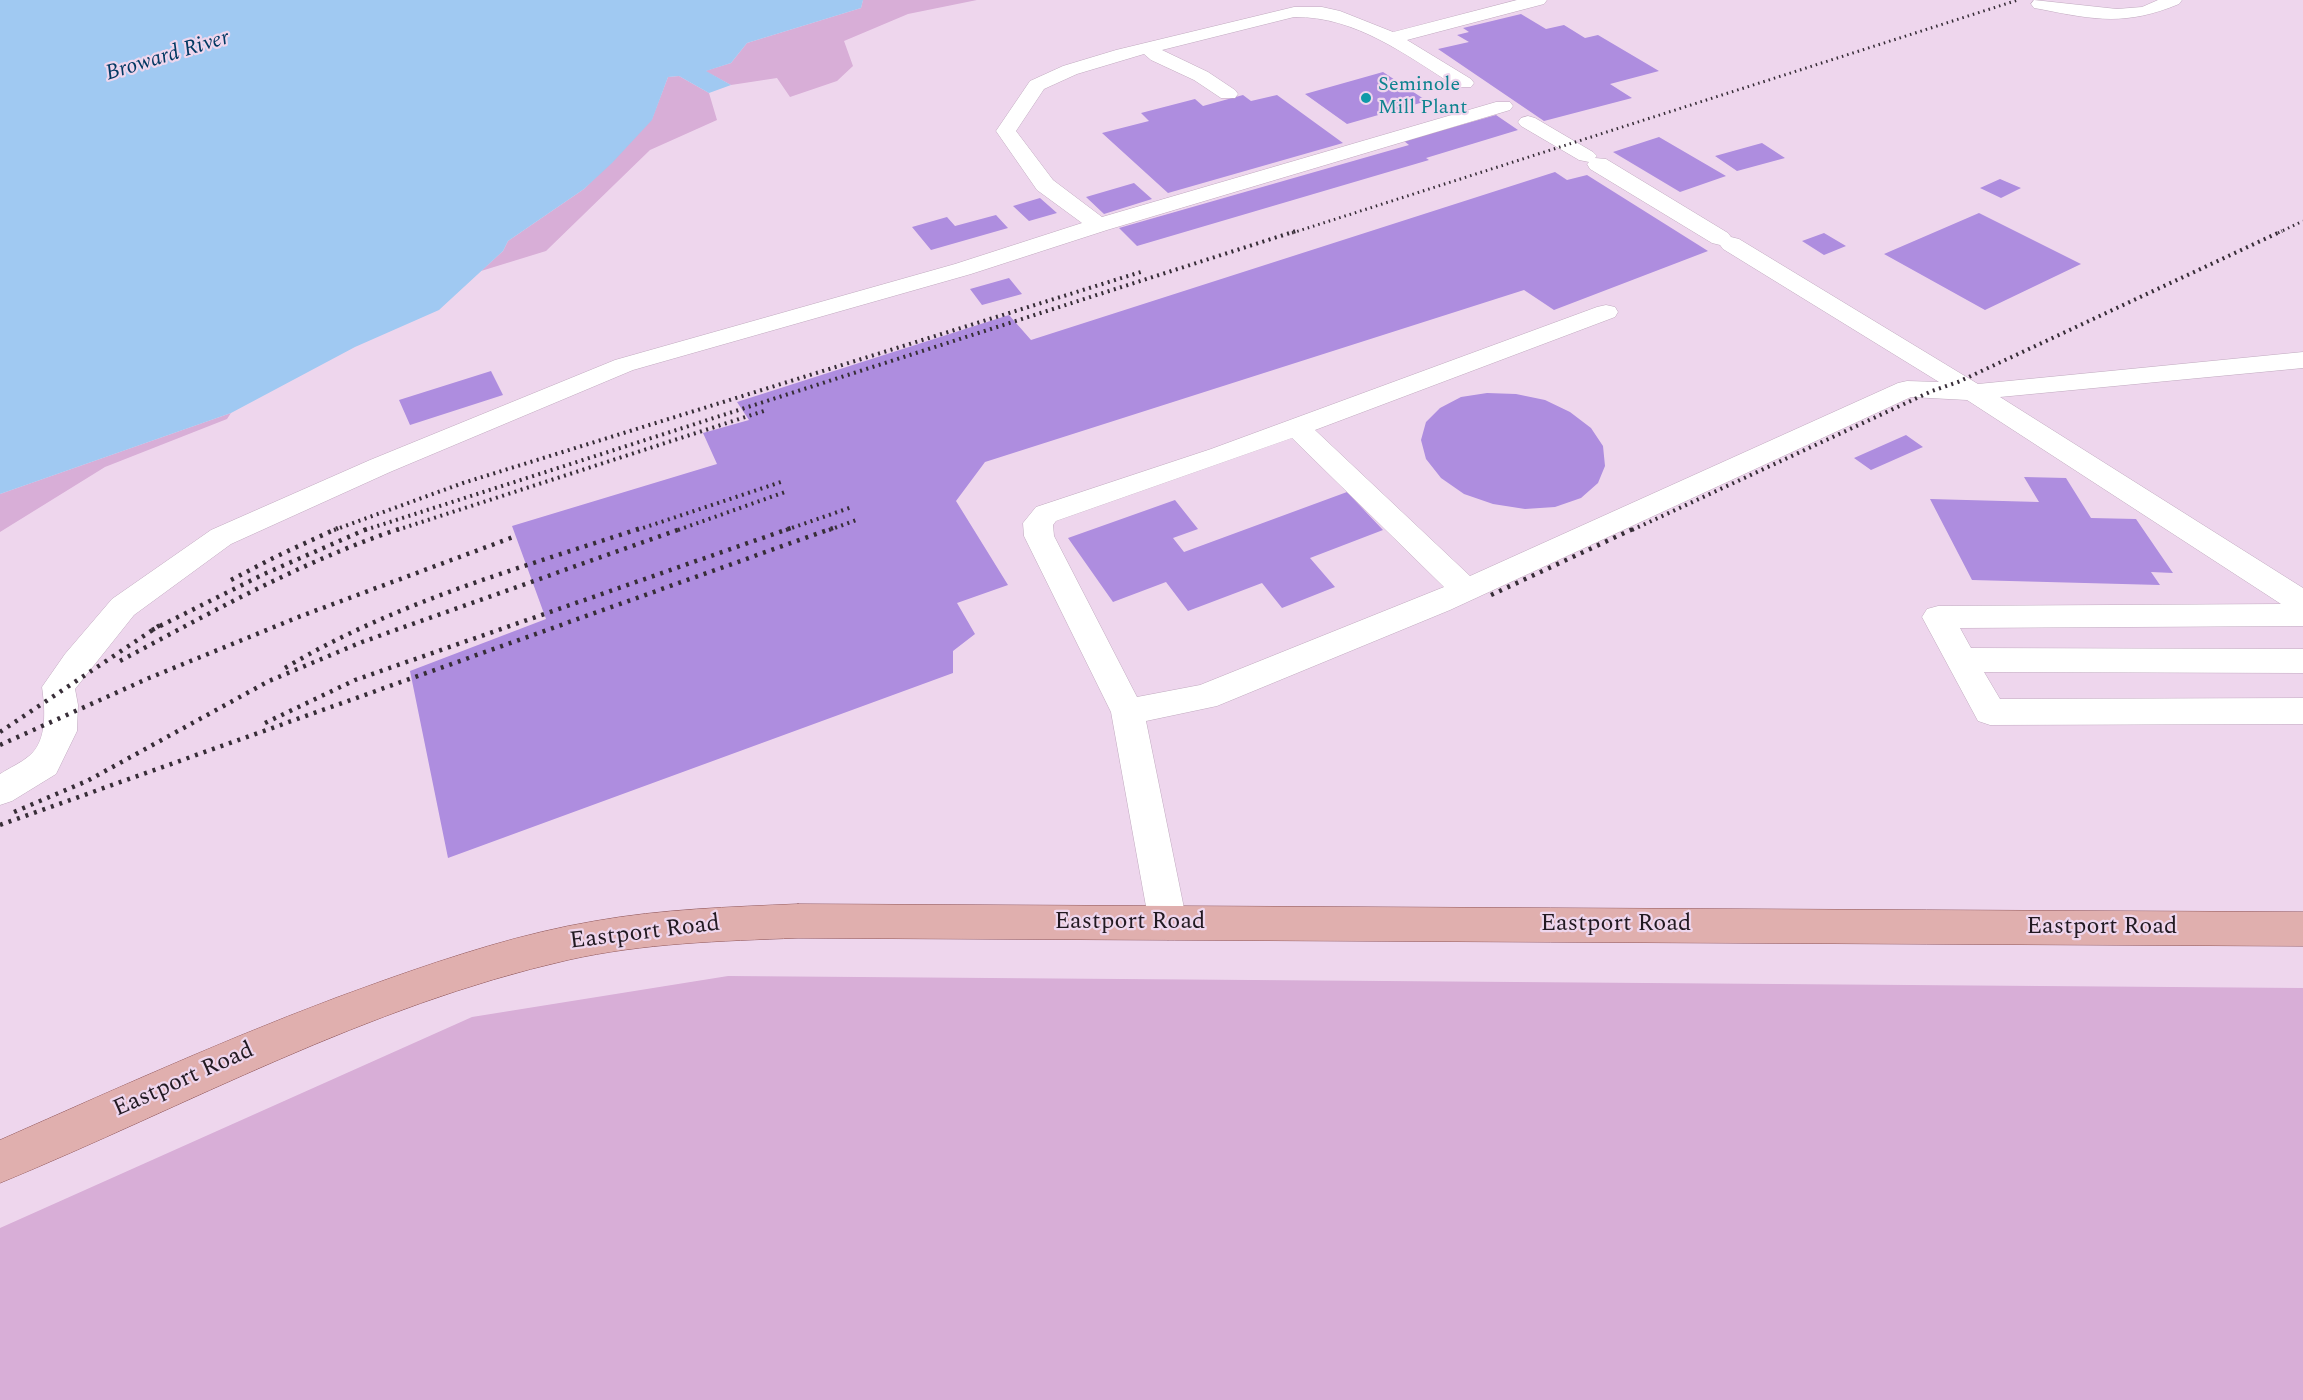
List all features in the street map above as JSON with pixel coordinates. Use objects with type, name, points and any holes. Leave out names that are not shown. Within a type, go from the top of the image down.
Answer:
[{"type":"main road","name":"Eastport Road","points":[[0,1162],[289,1035],[391,995],[485,965],[569,943],[638,932],[717,924],[775,922],[1168,923],[2303,929]]},
{"type":"lane","points":[[1391,38],[1538,0]]},
{"type":"lane","points":[[2038,1],[2103,14],[2127,14],[2142,12],[2173,0]]},
{"type":"lane","points":[[1099,225],[1045,185],[1006,131],[1037,86],[1070,70],[1294,12],[1318,11],[1343,16],[1391,38],[1973,392],[2303,603]]},
{"type":"lane","points":[[1148,48],[1158,56],[1208,80],[1228,94]]},
{"type":"lane","points":[[0,791],[44,764],[60,731],[61,705],[58,687],[123,607],[221,537],[380,466],[624,364],[963,269],[1099,225],[1517,114]]},
{"type":"lane","points":[[1168,923],[1128,712],[1038,536],[1038,523],[1046,514],[1296,427],[1606,312]]},
{"type":"lane","points":[[1128,712],[1205,697],[1466,590],[1907,389],[1973,392],[2303,360]]},
{"type":"lane","points":[[1296,427],[1466,590]]},
{"type":"lane","points":[[2303,615],[1938,617],[1990,712],[2303,711]]},
{"type":"lane","points":[[1963,660],[2303,662]]},
{"type":"shaded area","points":[[863,0],[977,0],[908,14],[844,41],[853,66],[837,81],[790,97],[777,78],[731,85],[705,71],[731,63],[747,43],[861,8]]},
{"type":"shaded area","points":[[679,76],[709,93],[717,120],[650,150],[546,251],[481,271],[503,251],[508,241],[584,189],[652,119],[668,77]]},
{"type":"shaded area","points":[[231,413],[227,419],[105,467],[0,532],[0,494]]},
{"type":"shaded area","points":[[728,976],[2303,988],[2303,1400],[0,1400],[0,1228],[472,1017]]},
{"type":"water","name":"Broward River","points":[[0,0],[863,0],[861,8],[747,43],[731,63],[706,71],[731,85],[709,93],[679,76],[668,77],[652,120],[612,163],[584,189],[508,241],[503,251],[439,310],[355,347],[231,413],[0,494]]},
{"type":"building","points":[[1521,14],[1546,29],[1564,25],[1585,38],[1598,35],[1659,71],[1610,84],[1632,98],[1544,121],[1438,49],[1469,42],[1457,35],[1469,32],[1463,28]]},
{"type":"building","name":"Seminole Mill Plant","points":[[1383,72],[1427,101],[1347,124],[1305,94]]},
{"type":"building","points":[[1243,95],[1251,101],[1277,95],[1343,143],[1168,193],[1102,133],[1149,121],[1141,113],[1195,99],[1203,106]]},
{"type":"building","points":[[1496,115],[1518,130],[1426,158],[1429,160],[1137,246],[1119,228],[1409,145],[1404,141]]},
{"type":"building","points":[[1659,137],[1726,176],[1680,192],[1613,152]]},
{"type":"building","points":[[1762,143],[1785,158],[1737,171],[1715,156]]},
{"type":"building","points":[[1555,172],[1567,180],[1587,175],[1708,251],[1554,310],[1524,290],[985,462],[956,501],[1008,585],[957,603],[975,634],[953,651],[953,673],[448,858],[410,671],[546,619],[512,526],[717,464],[703,433],[749,420],[737,402],[1009,315],[1031,340]]},
{"type":"building","points":[[2000,179],[2021,188],[2001,198],[1980,188]]},
{"type":"building","points":[[1134,183],[1152,199],[1104,214],[1086,197]]},
{"type":"building","points":[[1040,198],[1057,213],[1029,221],[1013,206]]},
{"type":"building","points":[[1979,213],[2081,264],[1985,310],[1884,254]]},
{"type":"building","points":[[996,215],[1008,228],[931,250],[912,227],[947,217],[955,226]]},
{"type":"building","points":[[1824,233],[1846,246],[1824,255],[1802,241]]},
{"type":"building","points":[[1009,278],[1022,294],[982,305],[970,289]]},
{"type":"building","points":[[491,371],[503,395],[410,425],[399,400]]},
{"type":"building","points":[[1487,393],[1516,394],[1545,400],[1570,412],[1591,428],[1603,446],[1605,466],[1598,483],[1581,498],[1555,507],[1525,509],[1493,504],[1464,494],[1441,478],[1426,459],[1421,440],[1426,422],[1440,408],[1461,397]]},
{"type":"building","points":[[1906,435],[1923,447],[1871,470],[1854,458]]},
{"type":"building","points":[[2024,477],[2066,478],[2091,518],[2136,519],[2173,573],[2151,572],[2160,585],[1972,580],[1930,499],[2039,502]]},
{"type":"building","points":[[1347,492],[1383,530],[1310,558],[1335,587],[1282,608],[1262,583],[1188,611],[1166,582],[1113,602],[1068,538],[1175,500],[1198,529],[1173,538],[1184,552]]},
{"type":"railway","points":[[1292,233],[2018,0]]},
{"type":"railway","points":[[2278,233],[2303,221]]},
{"type":"railway","points":[[365,530],[1296,231]]},
{"type":"railway","points":[[1632,530],[2282,231]]},
{"type":"railway","points":[[334,530],[463,483],[1144,271]]},
{"type":"railway","points":[[397,530],[767,410]]},
{"type":"railway","points":[[637,530],[781,482]]},
{"type":"railway","points":[[678,530],[785,492]]},
{"type":"railway","points":[[786,530],[852,507]]},
{"type":"railway","points":[[829,530],[859,519]]},
{"type":"railway","points":[[231,580],[338,528]]},
{"type":"railway","points":[[154,629],[264,574],[369,528]]},
{"type":"railway","points":[[120,661],[293,572],[402,528]]},
{"type":"railway","points":[[285,668],[327,645],[414,605],[505,572],[641,528]]},
{"type":"railway","points":[[14,812],[87,781],[269,681],[362,642],[683,528]]},
{"type":"railway","points":[[265,723],[355,680],[791,528]]},
{"type":"railway","points":[[0,825],[833,528]]},
{"type":"railway","points":[[1491,595],[1635,528]]},
{"type":"railway","points":[[0,745],[149,678],[301,616],[516,536]]},
{"type":"railway","points":[[154,629],[160,625]]},
{"type":"railway","points":[[0,732],[154,629]]},
{"type":"place","name":"Seminole Mill Plant","points":[[1366,98]]}]
